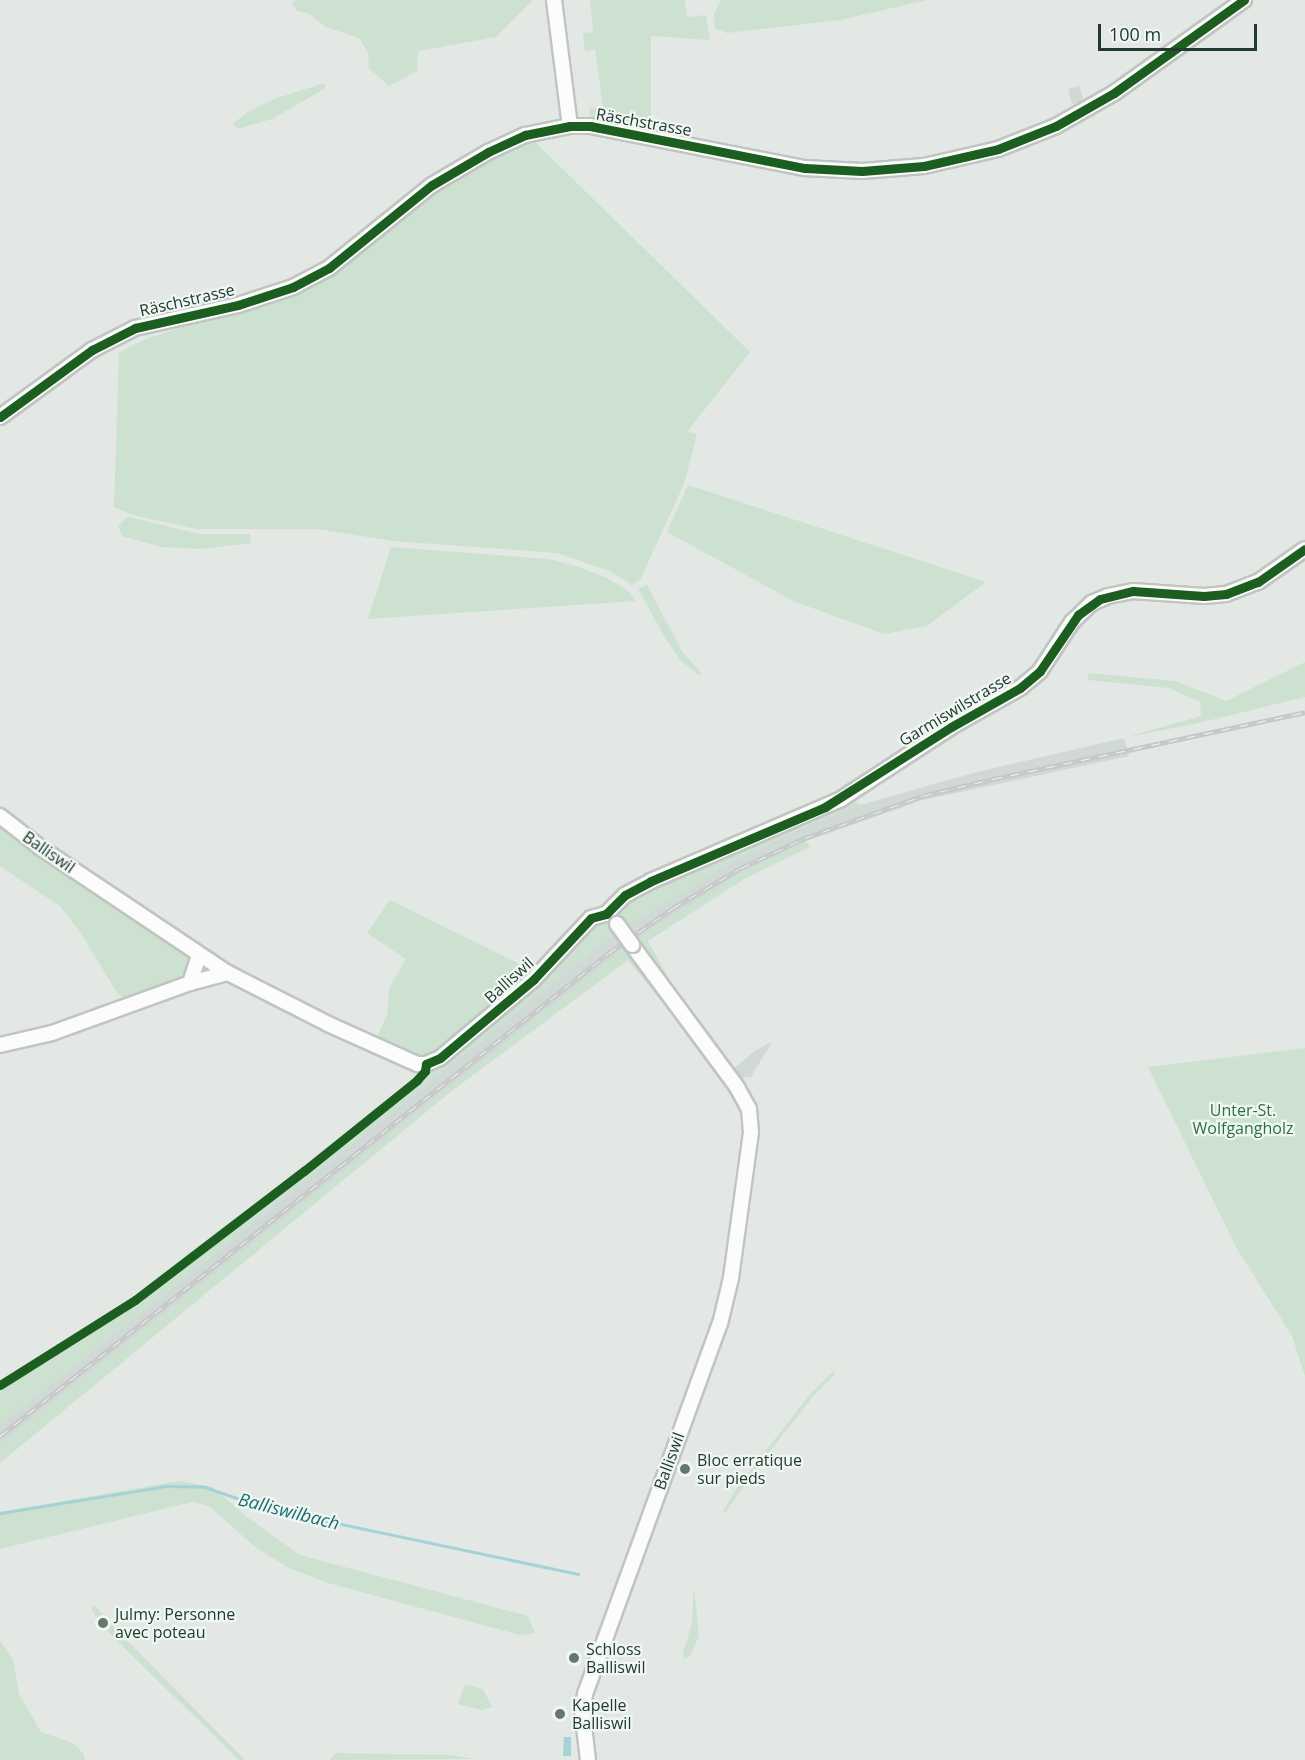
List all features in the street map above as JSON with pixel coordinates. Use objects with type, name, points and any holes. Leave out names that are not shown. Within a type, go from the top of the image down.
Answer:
[{"type":"street","points":[[554,0],[570,126]]},
{"type":"street","name":"Räschstrasse","points":[[0,417],[113,338],[135,328],[238,305],[293,286],[329,268],[405,205],[450,173],[525,135],[570,126],[611,129],[805,168],[862,171],[924,166],[998,149],[1066,121],[1114,93],[1244,0]]},
{"type":"street","name":"Garmiswilstrasse","points":[[606,914],[624,895],[651,881],[841,799],[942,733],[1020,688],[1040,671],[1078,615],[1100,599],[1133,591],[1204,596],[1226,594],[1258,582],[1305,549]]},
{"type":"street","name":"Balliswil","points":[[0,816],[41,848],[228,973],[338,1029],[408,1061],[426,1064],[440,1058],[534,979],[591,918],[606,914],[617,924],[737,1087],[749,1109],[751,1132],[731,1278],[720,1324],[585,1694],[582,1710],[588,1760]]},
{"type":"street","points":[[190,983],[199,955]]},
{"type":"street","points":[[0,1045],[52,1033],[190,983],[228,973]]},
{"type":"shaded area","points":[[1079,86],[1084,101],[1072,104],[1068,89]]},
{"type":"shaded area","points":[[1124,738],[1129,756],[923,800],[806,841],[744,871],[635,940],[0,1444],[0,1425],[619,930],[737,859],[800,829],[860,805],[977,772]]},
{"type":"shaded area","points":[[772,1042],[751,1077],[737,1078],[730,1072],[756,1050]]},
{"type":"green space","points":[[297,0],[533,0],[496,37],[418,51],[417,71],[389,86],[369,68],[368,53],[359,38],[326,27],[308,13],[297,11],[291,3]]},
{"type":"green space","points":[[590,0],[685,0],[687,17],[706,15],[710,40],[651,36],[651,131],[590,117],[589,109],[603,107],[595,50],[585,51],[583,33],[593,32]]},
{"type":"green space","points":[[721,0],[927,0],[840,20],[727,33],[715,28],[714,13]]},
{"type":"green space","points":[[321,84],[326,85],[324,89],[272,119],[237,129],[233,124],[246,113],[274,99]]},
{"type":"green space","points":[[534,141],[750,352],[687,432],[697,434],[684,484],[640,580],[632,585],[610,571],[557,553],[392,541],[319,529],[197,529],[133,515],[114,507],[119,353],[143,340],[307,287],[343,267],[375,243],[423,199],[491,158]]},
{"type":"green space","points":[[688,485],[986,582],[927,626],[884,634],[793,601],[667,532]]},
{"type":"green space","points":[[128,517],[200,534],[250,534],[251,543],[201,549],[161,547],[122,536],[118,526]]},
{"type":"green space","points":[[391,547],[548,559],[576,566],[607,578],[627,590],[636,601],[368,619]]},
{"type":"green space","points":[[647,585],[682,651],[701,673],[699,675],[679,659],[663,634],[638,589]]},
{"type":"green space","points":[[1305,662],[1305,697],[1203,722],[1124,738],[1201,716],[1200,702],[1169,688],[1088,680],[1088,673],[1175,681],[1226,701]]},
{"type":"green space","points":[[851,797],[860,805],[800,829],[737,859],[624,929],[619,914],[623,901]]},
{"type":"green space","points":[[0,821],[189,954],[193,961],[192,968],[183,981],[129,1001],[118,994],[80,932],[60,906],[0,866]]},
{"type":"green space","points":[[806,841],[810,847],[746,878],[648,941],[678,995],[733,1070],[730,1072],[635,940],[744,870]]},
{"type":"green space","points":[[390,900],[534,971],[430,1057],[420,1058],[397,1050],[393,1044],[377,1037],[387,1015],[389,988],[406,959],[367,933]]},
{"type":"green space","points":[[602,920],[611,923],[619,930],[0,1425],[0,1388],[137,1301],[259,1209],[421,1080],[588,926]]},
{"type":"green space","points":[[628,945],[740,1099],[628,960],[453,1090],[0,1463],[0,1444]]},
{"type":"green space","name":"Unter-St. Wolfgangholz","points":[[1305,1048],[1305,1376],[1292,1336],[1236,1247],[1148,1067]]},
{"type":"green space","points":[[833,1371],[835,1374],[815,1394],[762,1461],[725,1513],[723,1511],[738,1486],[812,1392]]},
{"type":"green space","points":[[179,1481],[212,1487],[247,1517],[300,1555],[528,1616],[535,1633],[520,1635],[328,1583],[291,1569],[256,1548],[209,1506],[192,1502],[0,1549],[0,1512]]},
{"type":"green space","points":[[694,1586],[699,1636],[690,1656],[684,1659],[683,1653],[692,1623]]},
{"type":"green space","points":[[95,1605],[245,1760],[239,1760],[102,1626],[91,1609]]},
{"type":"green space","points":[[0,1641],[13,1660],[19,1694],[41,1732],[73,1743],[84,1754],[85,1760],[0,1760]]},
{"type":"green space","points":[[465,1684],[483,1689],[492,1707],[481,1710],[458,1704]]},
{"type":"green space","points":[[336,1753],[451,1755],[473,1759],[329,1760]]},
{"type":"water","points":[[564,1737],[571,1737],[571,1756],[563,1756]]},
{"type":"waterway","name":"Balliswilbach","points":[[0,1513],[166,1486],[205,1487],[265,1508],[578,1574]]},
{"type":"railway","points":[[0,1436],[609,953],[673,908],[741,868],[805,838],[922,796],[1305,712]]},
{"type":"cycle path","points":[[0,417],[92,350],[135,328],[238,305],[293,287],[329,268],[432,185],[488,152],[525,135],[570,126],[590,126],[805,168],[862,171],[924,166],[998,149],[1056,126],[1114,93],[1244,0]]},
{"type":"cycle path","points":[[0,1385],[135,1300],[304,1171],[417,1080],[425,1071],[426,1064],[440,1058],[534,979],[591,918],[606,914],[625,895],[651,881],[825,807],[951,727],[1020,688],[1040,671],[1078,615],[1100,599],[1133,591],[1204,596],[1226,594],[1258,582],[1305,549]]},
{"type":"place","name":"Bloc erratique sur pieds","points":[[685,1469]]},
{"type":"place","name":"Julmy: Personne avec poteau","points":[[103,1623]]},
{"type":"place","name":"Schloss Balliswil","points":[[574,1658]]},
{"type":"place","name":"Kapelle Balliswil","points":[[560,1714]]}]
